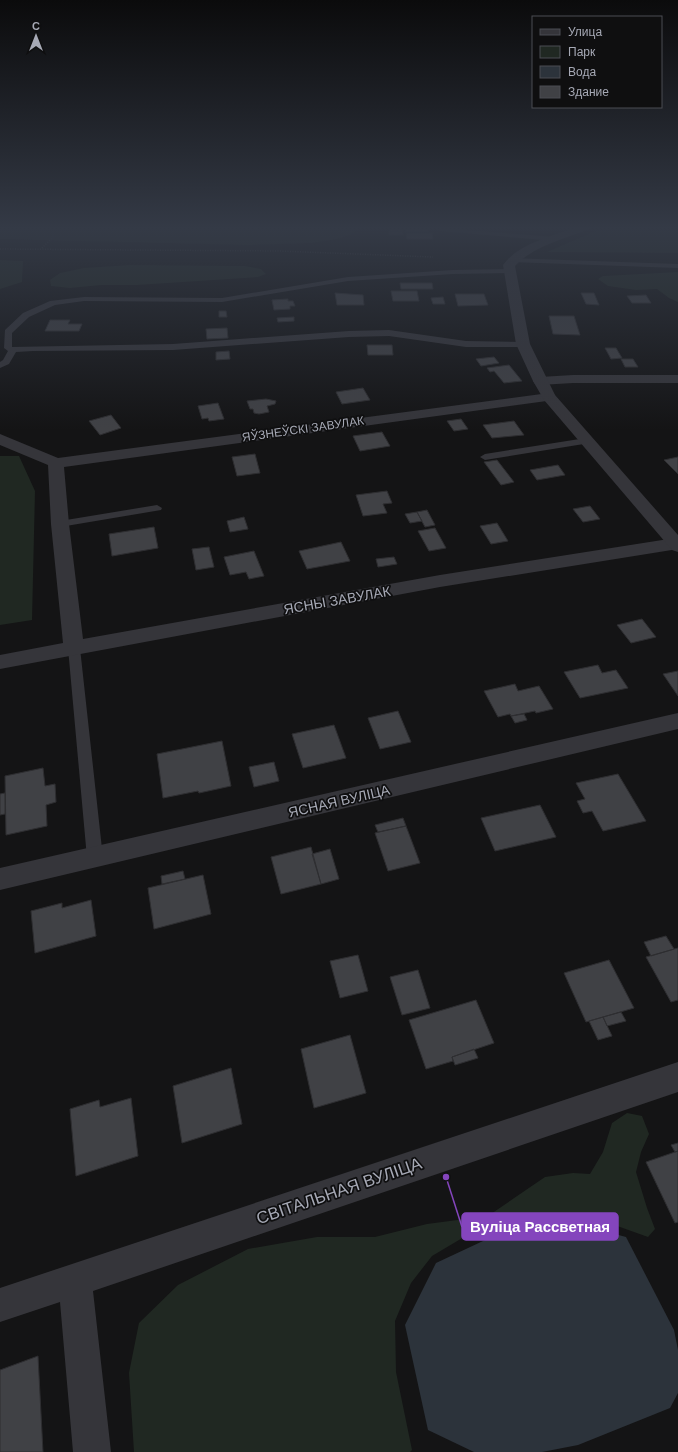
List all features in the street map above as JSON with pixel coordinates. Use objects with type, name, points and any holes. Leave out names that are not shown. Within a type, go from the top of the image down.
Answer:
[{"type":"street","points":[[515,295],[523,344],[549,397],[677,545]]},
{"type":"street","points":[[540,381],[678,379]]},
{"type":"street","name":"ЯЎЗНЕЎСКІ ЗАВУЛАК","points":[[56,463],[549,397]]},
{"type":"street","points":[[0,439],[56,463],[60,524],[74,648]]},
{"type":"street","name":"ЯСНЫ ЗАВУЛАК","points":[[0,662],[440,581],[677,545]]},
{"type":"street","name":"ЯСНАЯ ВУЛІЦА","points":[[0,879],[678,721]]},
{"type":"street","name":"СВІТАЛЬНАЯ ВУЛІЦА","points":[[0,1305],[678,1077]]},
{"type":"street","points":[[74,1280],[92,1452]]},
{"type":"lane","points":[[253,295],[222,300],[84,299],[53,303],[26,314],[8,332],[8,348],[13,350],[33,348],[172,347],[348,334],[389,333],[466,344],[523,344]]},
{"type":"lane","points":[[0,365],[6,362],[13,350]]},
{"type":"lane","points":[[485,457],[586,441]]},
{"type":"lane","points":[[60,524],[157,508]]},
{"type":"lane","points":[[74,648],[95,858]]},
{"type":"green space","points":[[665,295],[678,295],[678,302]]},
{"type":"green space","points":[[0,456],[19,456],[35,491],[32,620],[0,625]]},
{"type":"green space","points":[[627,1113],[642,1116],[649,1134],[641,1152],[636,1172],[655,1229],[648,1237],[581,1213],[539,1216],[509,1230],[464,1237],[432,1256],[411,1283],[395,1321],[396,1372],[412,1450],[410,1452],[134,1452],[129,1373],[139,1323],[178,1285],[248,1249],[317,1237],[375,1237],[427,1224],[488,1216],[545,1177],[573,1173],[590,1174],[603,1152],[612,1123]]},
{"type":"water","points":[[570,1222],[626,1237],[674,1330],[678,1350],[678,1393],[670,1408],[578,1445],[542,1452],[474,1452],[428,1430],[405,1325],[436,1263],[498,1234]]},
{"type":"building","points":[[335,295],[363,295],[364,305],[337,305]]},
{"type":"building","points":[[392,295],[418,295],[419,301],[393,301]]},
{"type":"building","points":[[455,295],[484,295],[488,305],[458,306]]},
{"type":"building","points":[[582,295],[595,295],[599,305],[586,304]]},
{"type":"building","points":[[646,295],[651,303],[632,303],[627,296]]},
{"type":"building","points":[[443,297],[445,304],[433,304],[431,298]]},
{"type":"building","points":[[288,299],[288,301],[293,301],[295,306],[290,306],[290,309],[274,310],[272,300]]},
{"type":"building","points":[[219,311],[226,311],[227,317],[219,317]]},
{"type":"building","points":[[549,316],[574,316],[580,335],[553,334]]},
{"type":"building","points":[[294,317],[294,321],[278,322],[277,318]]},
{"type":"building","points":[[50,320],[70,320],[68,324],[82,324],[79,331],[45,331]]},
{"type":"building","points":[[227,328],[228,338],[207,339],[206,329]]},
{"type":"building","points":[[367,345],[392,345],[393,355],[368,355]]},
{"type":"building","points":[[605,348],[616,348],[622,358],[611,359]]},
{"type":"building","points":[[229,351],[230,359],[216,360],[216,352]]},
{"type":"building","points":[[494,357],[499,363],[481,366],[476,359]]},
{"type":"building","points":[[621,359],[633,359],[638,367],[625,367]]},
{"type":"building","points":[[509,365],[522,381],[504,383],[494,371],[490,372],[487,368]]},
{"type":"building","points":[[363,388],[370,400],[342,404],[336,392]]},
{"type":"building","points":[[266,399],[276,401],[275,404],[267,406],[269,412],[259,414],[254,413],[253,409],[250,409],[247,401]]},
{"type":"building","points":[[218,403],[224,419],[209,421],[208,418],[202,419],[198,406]]},
{"type":"building","points":[[111,415],[121,428],[100,435],[89,421]]},
{"type":"building","points":[[461,419],[468,429],[454,431],[447,421]]},
{"type":"building","points":[[514,421],[524,435],[492,438],[483,425]]},
{"type":"building","points":[[382,432],[390,446],[360,451],[353,436]]},
{"type":"building","points":[[255,454],[260,473],[237,476],[232,457]]},
{"type":"building","points":[[678,457],[678,474],[664,460]]},
{"type":"building","points":[[497,460],[514,482],[501,485],[484,462]]},
{"type":"building","points":[[558,465],[565,475],[537,480],[530,470]]},
{"type":"building","points":[[387,491],[392,503],[383,504],[387,513],[363,516],[356,495]]},
{"type":"building","points":[[590,506],[600,519],[583,522],[573,509]]},
{"type":"building","points":[[427,510],[435,525],[425,527],[417,512]]},
{"type":"building","points":[[417,512],[422,521],[410,523],[405,514]]},
{"type":"building","points":[[244,517],[248,529],[230,532],[227,521]]},
{"type":"building","points":[[497,523],[508,541],[491,544],[480,526]]},
{"type":"building","points":[[154,527],[158,548],[112,556],[109,534]]},
{"type":"building","points":[[435,528],[446,548],[429,551],[418,531]]},
{"type":"building","points":[[341,542],[350,561],[307,569],[299,551]]},
{"type":"building","points":[[209,547],[214,567],[196,570],[192,549]]},
{"type":"building","points":[[254,551],[264,576],[249,579],[246,572],[230,575],[224,557]]},
{"type":"building","points":[[394,557],[397,564],[378,567],[376,559]]},
{"type":"building","points":[[642,619],[656,637],[631,643],[617,625]]},
{"type":"building","points":[[598,665],[602,673],[616,670],[628,688],[580,698],[564,672]]},
{"type":"building","points":[[678,671],[678,696],[663,674]]},
{"type":"building","points":[[515,684],[518,691],[539,686],[553,709],[536,713],[535,711],[498,717],[484,691]]},
{"type":"building","points":[[398,711],[411,742],[380,749],[368,718]]},
{"type":"building","points":[[524,714],[527,720],[515,723],[511,716]]},
{"type":"building","points":[[334,725],[346,758],[303,768],[292,734]]},
{"type":"building","points":[[222,741],[231,786],[199,793],[198,791],[163,798],[157,754]]},
{"type":"building","points":[[274,762],[279,781],[254,787],[249,767]]},
{"type":"building","points":[[43,768],[45,786],[55,784],[56,802],[46,805],[47,826],[6,835],[5,776]]},
{"type":"building","points":[[618,774],[646,821],[603,831],[592,811],[583,813],[577,801],[585,799],[576,783]]},
{"type":"building","points":[[5,793],[5,814],[0,815],[0,794]]},
{"type":"building","points":[[540,805],[556,837],[495,851],[481,818]]},
{"type":"building","points":[[403,818],[406,826],[378,832],[375,825]]},
{"type":"building","points":[[406,826],[420,863],[388,871],[375,833]]},
{"type":"building","points":[[311,847],[321,884],[281,894],[271,857]]},
{"type":"building","points":[[330,849],[339,879],[321,884],[312,854]]},
{"type":"building","points":[[183,871],[185,879],[162,884],[161,876]]},
{"type":"building","points":[[203,875],[211,914],[154,929],[148,888]]},
{"type":"building","points":[[91,900],[96,936],[35,953],[31,911],[62,903],[62,908]]},
{"type":"building","points":[[666,936],[674,949],[651,956],[644,942]]},
{"type":"building","points":[[678,948],[678,1000],[671,1002],[646,957]]},
{"type":"building","points":[[358,955],[368,991],[340,998],[330,961]]},
{"type":"building","points":[[609,960],[634,1008],[586,1022],[564,973]]},
{"type":"building","points":[[418,970],[430,1008],[402,1015],[390,977]]},
{"type":"building","points":[[476,1000],[494,1043],[452,1057],[453,1061],[426,1069],[409,1020]]},
{"type":"building","points":[[621,1012],[626,1021],[607,1026],[603,1017]]},
{"type":"building","points":[[603,1017],[612,1036],[598,1040],[589,1021]]},
{"type":"building","points":[[350,1035],[366,1093],[314,1108],[301,1049]]},
{"type":"building","points":[[474,1049],[478,1058],[455,1065],[452,1057]]},
{"type":"building","points":[[231,1068],[242,1124],[182,1143],[173,1086]]},
{"type":"building","points":[[131,1098],[138,1156],[76,1176],[70,1109],[99,1100],[100,1107]]},
{"type":"building","points":[[678,1143],[678,1151],[675,1152],[671,1145]]},
{"type":"building","points":[[678,1151],[678,1222],[675,1223],[646,1162]]},
{"type":"building","points":[[38,1356],[43,1452],[0,1452],[0,1370]]},
{"type":"place","name":"Вуліца Рассветная","points":[[446,1177]]}]
